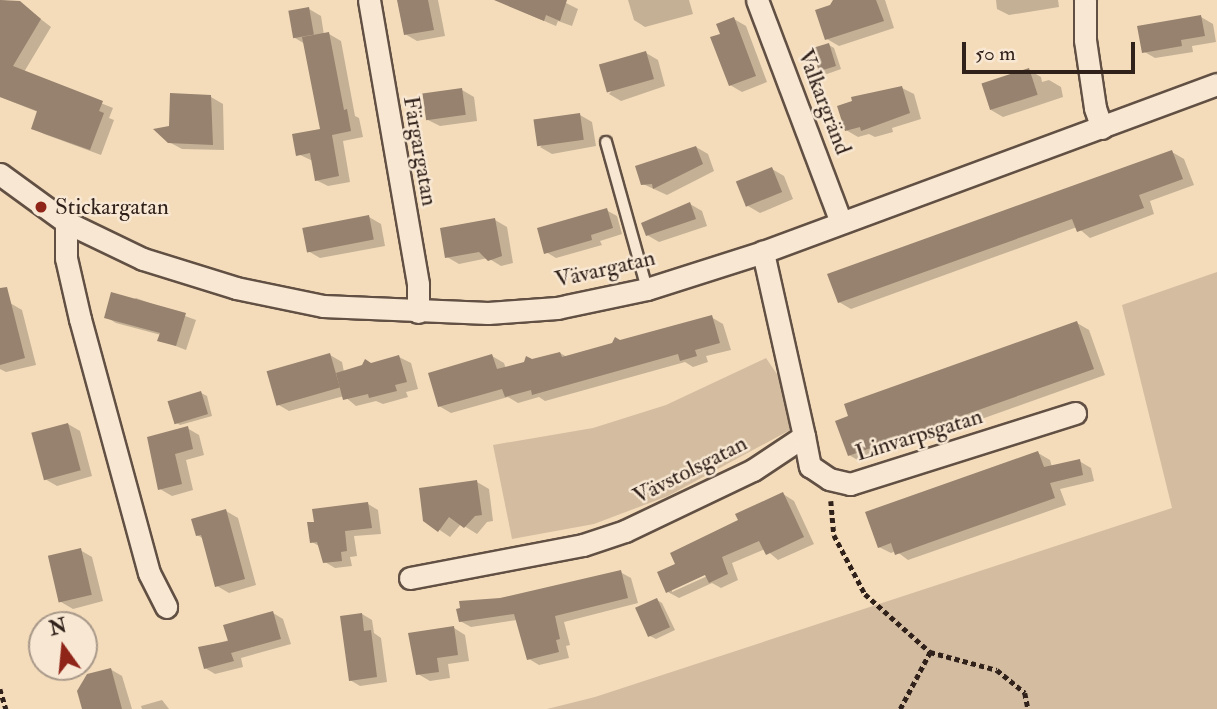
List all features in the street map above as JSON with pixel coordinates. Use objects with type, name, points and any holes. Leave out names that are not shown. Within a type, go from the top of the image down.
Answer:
[{"type":"street","name":"Färgargatan","points":[[369,0],[418,284],[418,312]]},
{"type":"street","name":"Valkargränd","points":[[757,0],[841,222]]},
{"type":"street","points":[[1085,0],[1085,40],[1095,108],[1102,128]]},
{"type":"street","name":"Vävargatan","points":[[0,174],[66,222],[143,259],[236,288],[323,306],[488,313],[557,307],[647,289],[762,252],[1217,84]]},
{"type":"street","points":[[66,222],[66,258],[80,319],[149,572],[166,607]]},
{"type":"street","points":[[762,252],[804,436]]},
{"type":"street","name":"Linvarpsgatan","points":[[804,436],[810,466],[830,479],[850,484],[1075,414]]},
{"type":"street","name":"Vävstolsgatan","points":[[410,578],[583,545],[625,531],[753,470],[804,436]]},
{"type":"lane","points":[[606,142],[647,289]]},
{"type":"path","points":[[830,479],[834,535],[865,594],[930,652],[997,670],[1025,693],[1028,709]]},
{"type":"path","points":[[900,709],[930,652]]},
{"type":"path","points":[[0,689],[6,709]]},
{"type":"shaded area","points":[[1217,272],[1217,709],[547,709],[595,697],[1172,508],[1122,305]]},
{"type":"shaded area","points":[[766,358],[781,380],[790,430],[668,496],[594,524],[512,539],[493,445],[593,428],[666,405]]},
{"type":"building","points":[[0,0],[20,1],[41,19],[13,66],[103,101],[99,111],[104,113],[90,150],[31,129],[37,111],[0,97]]},
{"type":"building","points":[[397,0],[428,0],[434,30],[404,35]]},
{"type":"building","points":[[494,0],[567,0],[560,21],[546,15],[544,21]]},
{"type":"building","points":[[833,0],[876,0],[884,21],[825,40],[815,10],[830,5]]},
{"type":"building","points":[[309,7],[314,35],[293,38],[288,11]]},
{"type":"building","points":[[1201,15],[1205,36],[1181,40],[1182,46],[1142,53],[1137,26]]},
{"type":"building","points":[[734,17],[756,76],[729,86],[710,37],[720,34],[716,24]]},
{"type":"building","points":[[329,32],[344,110],[347,109],[351,131],[332,135],[339,176],[315,181],[310,153],[296,156],[292,134],[320,129],[302,37]]},
{"type":"building","points":[[829,43],[836,66],[819,71],[812,48]]},
{"type":"building","points":[[646,51],[654,79],[607,92],[599,65]]},
{"type":"building","points":[[1029,68],[1038,95],[990,110],[981,83]]},
{"type":"building","points":[[902,86],[910,113],[861,131],[860,127],[845,131],[837,106],[852,101],[851,97]]},
{"type":"building","points":[[462,88],[466,115],[426,120],[422,94]]},
{"type":"building","points":[[170,93],[211,95],[213,145],[168,143],[153,129],[169,126]]},
{"type":"building","points":[[580,113],[584,140],[537,146],[533,120]]},
{"type":"building","points":[[696,146],[703,164],[653,189],[652,184],[641,185],[635,166]]},
{"type":"building","points":[[1172,150],[1183,179],[1139,195],[1144,208],[1077,232],[1072,219],[838,303],[827,274]]},
{"type":"building","points":[[772,167],[782,192],[746,207],[736,182]]},
{"type":"building","points":[[690,202],[696,219],[646,236],[641,223]]},
{"type":"building","points":[[607,208],[613,228],[591,235],[592,240],[544,254],[537,228]]},
{"type":"building","points":[[369,215],[374,240],[307,253],[302,228]]},
{"type":"building","points":[[495,218],[502,256],[488,261],[479,252],[445,258],[440,228]]},
{"type":"building","points":[[7,287],[25,358],[0,365],[0,288]]},
{"type":"building","points":[[111,292],[186,313],[176,346],[157,341],[160,333],[104,318]]},
{"type":"building","points":[[712,315],[720,343],[695,350],[697,356],[680,361],[678,354],[532,395],[531,390],[505,397],[502,389],[438,407],[428,373],[492,354],[497,369],[524,362],[526,356],[532,359],[560,352],[562,357],[612,343],[615,337],[620,340]]},
{"type":"building","points":[[1077,321],[1094,369],[848,456],[835,421],[848,416],[844,404]]},
{"type":"building","points":[[330,353],[340,388],[276,406],[267,371]]},
{"type":"building","points":[[399,355],[407,382],[395,385],[397,391],[369,398],[368,394],[343,400],[336,373],[362,365],[365,359],[371,363]]},
{"type":"building","points":[[201,391],[208,414],[175,424],[168,401]]},
{"type":"building","points":[[68,423],[81,470],[44,480],[31,433]]},
{"type":"building","points":[[188,426],[193,449],[175,454],[182,484],[158,490],[147,437]]},
{"type":"building","points":[[1038,451],[1044,467],[1080,459],[1083,475],[1050,483],[1055,498],[895,555],[891,543],[878,548],[865,512]]},
{"type":"building","points":[[477,480],[482,515],[475,516],[464,528],[449,517],[438,532],[423,521],[419,488]]},
{"type":"building","points":[[783,492],[804,537],[766,555],[759,541],[722,557],[728,574],[709,583],[705,575],[666,593],[657,572],[675,564],[670,553],[738,520],[735,514]]},
{"type":"building","points":[[368,502],[372,528],[345,531],[347,551],[341,552],[342,561],[323,563],[317,542],[310,543],[307,522],[314,522],[312,509]]},
{"type":"building","points":[[226,509],[245,579],[215,587],[201,535],[196,536],[191,519]]},
{"type":"building","points":[[81,548],[92,595],[59,602],[48,556]]},
{"type":"building","points":[[621,570],[628,598],[555,616],[560,639],[556,640],[559,652],[527,660],[514,614],[459,622],[456,609],[460,608],[459,601],[500,598]]},
{"type":"building","points":[[657,598],[670,627],[648,637],[635,608]]},
{"type":"building","points":[[273,611],[281,639],[231,653],[234,661],[204,669],[198,647],[228,641],[223,625]]},
{"type":"building","points":[[362,613],[364,631],[371,630],[377,677],[349,681],[340,616]]},
{"type":"building","points":[[454,626],[458,655],[437,658],[439,672],[416,675],[408,633]]},
{"type":"building","points":[[111,668],[122,709],[82,709],[77,691],[83,681],[98,681],[98,671]]},
{"type":"place","name":"Stickargatan","points":[[41,207]]}]
